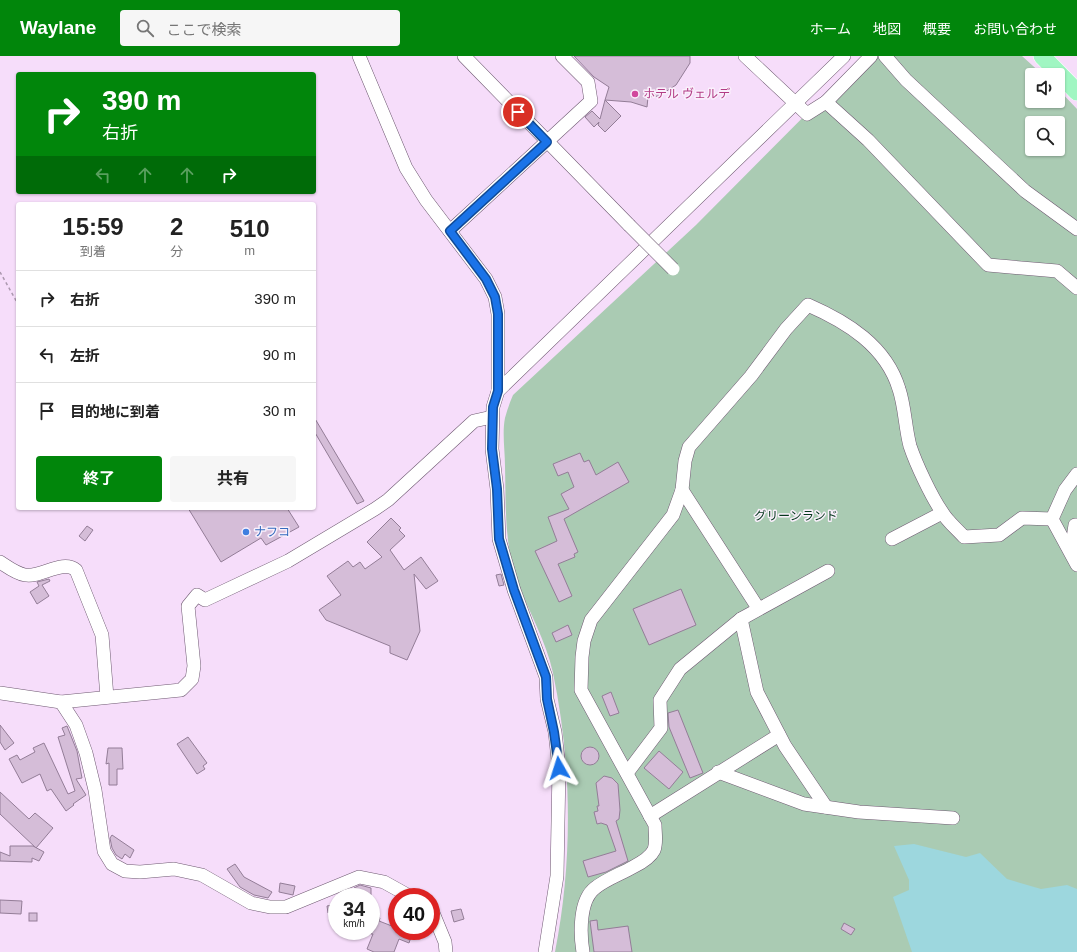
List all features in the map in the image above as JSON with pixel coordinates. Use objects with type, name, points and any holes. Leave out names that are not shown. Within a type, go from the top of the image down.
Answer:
[{"type":"main road","points":[[1042,56],[1077,92]]},
{"type":"street","points":[[359,56],[406,168],[426,200],[486,279],[495,297],[498,314],[498,391],[492,417],[492,449],[497,489],[499,539],[514,590],[546,677],[547,699],[554,732],[559,768],[557,876],[545,952]]},
{"type":"street","points":[[464,56],[673,269]]},
{"type":"street","points":[[450,231],[591,101],[588,82],[562,56]]},
{"type":"street","points":[[745,56],[796,102],[801,110],[807,114],[826,102],[871,56]]},
{"type":"street","points":[[498,391],[844,56]]},
{"type":"street","points":[[885,56],[906,80],[1025,191],[1077,229]]},
{"type":"street","points":[[826,102],[868,140],[988,265],[1057,271],[1077,288]]},
{"type":"street","points":[[583,952],[581,938],[582,923],[588,895],[595,888],[645,860],[653,851],[656,842],[655,825],[582,690],[580,682],[584,641],[591,620],[673,515],[682,490],[685,461],[689,446],[751,376],[786,329],[808,305],[829,314],[854,329],[873,345],[893,372],[900,390],[911,446],[942,513],[964,537],[999,535],[1022,518],[1052,519]]},
{"type":"street","points":[[0,693],[61,702],[181,690],[192,679],[194,666],[188,606],[197,596],[205,600],[288,561],[379,506],[388,500],[474,421],[492,417]]},
{"type":"street","points":[[1052,519],[1065,490],[1077,474]]},
{"type":"street","points":[[682,490],[758,608]]},
{"type":"street","points":[[892,539],[942,513]]},
{"type":"street","points":[[1052,519],[1077,565]]},
{"type":"street","points":[[1070,552],[1075,525],[1077,525]]},
{"type":"street","points":[[0,562],[14,571],[25,575],[39,574],[66,567],[72,567],[76,570],[102,635],[107,697]]},
{"type":"street","points":[[627,773],[661,728],[660,700],[680,669],[758,608],[828,571]]},
{"type":"street","points":[[742,619],[757,692],[779,735],[826,807]]},
{"type":"street","points":[[61,702],[76,725],[86,753],[95,790],[104,851],[112,864],[125,871],[140,872],[174,870],[202,875],[251,903],[270,907],[286,907],[359,877],[384,882],[395,888]]},
{"type":"street","points":[[650,816],[779,735]]},
{"type":"street","points":[[718,772],[804,804],[859,812],[952,818]]},
{"type":"street","points":[[440,930],[445,942],[446,952]]},
{"type":"path","points":[[0,272],[16,300]]},
{"type":"green space","name":"グリーンランド","points":[[864,56],[1022,56],[1035,68],[1025,68],[1025,108],[1065,108],[1065,96],[1077,109],[1077,952],[555,952],[565,883],[568,812],[567,777],[564,742],[553,673],[546,649],[517,580],[508,538],[504,424],[513,395],[696,225]]},
{"type":"shaded area","points":[[914,844],[966,857],[980,853],[1007,879],[1041,889],[1067,885],[1077,889],[1077,952],[912,952],[893,897],[909,890],[909,880],[894,846]]},
{"type":"building","name":"ホテル ヴェルデ","points":[[574,56],[690,56],[690,63],[676,85],[659,96],[648,97],[647,107],[631,102],[605,100],[609,87],[594,77]]},
{"type":"building","points":[[605,100],[621,116],[605,132],[598,125],[599,122],[594,127],[585,117],[592,111],[600,119]]},
{"type":"building","points":[[316,420],[364,501],[357,504],[316,434]]},
{"type":"building","points":[[580,453],[584,462],[589,460],[596,475],[618,462],[629,482],[564,519],[578,552],[574,554],[575,557],[558,564],[572,596],[559,602],[535,551],[557,541],[548,517],[569,509],[561,494],[574,487],[568,472],[558,476],[553,464]]},
{"type":"building","name":"ナフコ","points":[[189,510],[288,510],[299,527],[266,545],[261,538],[221,562]]},
{"type":"building","points":[[391,518],[401,528],[399,530],[405,536],[390,550],[404,570],[421,557],[438,581],[426,589],[414,574],[420,631],[407,660],[390,653],[390,646],[326,620],[319,610],[341,595],[327,576],[348,561],[353,567],[360,562],[365,569],[382,557],[367,542]]},
{"type":"building","points":[[87,526],[93,530],[85,541],[79,536]]},
{"type":"building","points":[[501,574],[504,585],[499,586],[496,575]]},
{"type":"building","points":[[49,579],[50,581],[42,585],[49,596],[37,604],[30,592],[39,586],[37,582]]},
{"type":"building","points":[[681,589],[696,625],[649,645],[633,609]]},
{"type":"building","points":[[568,625],[572,635],[556,642],[552,633]]},
{"type":"building","points":[[611,692],[619,713],[610,716],[602,696]]},
{"type":"building","points":[[678,710],[703,773],[690,778],[669,727],[668,713]]},
{"type":"building","points":[[0,725],[14,743],[5,750],[0,742]]},
{"type":"building","points":[[67,726],[77,751],[82,778],[76,779],[86,795],[66,811],[51,789],[47,791],[40,774],[22,783],[9,759],[17,755],[20,760],[35,752],[33,748],[44,743],[68,794],[75,791],[58,737],[65,735],[62,728]]},
{"type":"building","points":[[188,737],[207,763],[203,766],[205,769],[197,774],[177,744]]},
{"type":"building","points":[[590,747],[596,750],[599,756],[596,762],[590,765],[584,762],[581,756],[584,750]]},
{"type":"building","points":[[108,748],[122,748],[123,769],[117,769],[117,785],[109,785],[109,763],[106,764]]},
{"type":"building","points":[[659,751],[683,772],[669,789],[644,768]]},
{"type":"building","points":[[604,776],[612,778],[618,784],[620,810],[619,819],[616,821],[628,861],[606,872],[588,877],[583,861],[616,851],[607,825],[601,823],[597,824],[594,812],[598,811],[597,806],[599,806],[596,783]]},
{"type":"building","points":[[0,792],[29,819],[35,813],[53,828],[36,848],[0,814]]},
{"type":"building","points":[[112,835],[134,850],[130,858],[125,854],[122,859],[116,855],[112,848],[110,838]]},
{"type":"building","points":[[10,846],[33,846],[44,852],[39,861],[32,858],[32,862],[0,861],[0,852],[10,856]]},
{"type":"building","points":[[235,864],[244,877],[272,892],[268,898],[254,895],[240,887],[227,869]]},
{"type":"building","points":[[280,883],[295,886],[293,895],[279,892]]},
{"type":"building","points":[[360,885],[371,888],[354,888]]},
{"type":"building","points":[[0,900],[22,901],[21,914],[0,913]]},
{"type":"building","points":[[461,909],[464,919],[454,922],[451,911]]},
{"type":"building","points":[[29,913],[37,913],[37,921],[29,921]]},
{"type":"building","points":[[597,920],[598,930],[628,926],[632,952],[594,952],[590,921]]},
{"type":"building","points":[[380,921],[388,924],[388,940],[399,940],[394,952],[374,952],[367,949],[371,940],[380,940]]},
{"type":"building","points":[[844,923],[855,929],[851,935],[841,929]]},
{"type":"building","points":[[402,940],[410,940],[409,943]]},
{"type":"place","name":"ホテル ヴェルデ","points":[[635,94]]},
{"type":"place","name":"ナフコ","points":[[246,532]]},
{"type":"route","points":[[518,112],[547,142],[450,231],[486,279],[495,297],[498,314],[498,391],[493,407],[492,449],[497,489],[499,539],[514,590],[546,677],[547,699],[554,732],[559,768]]}]
